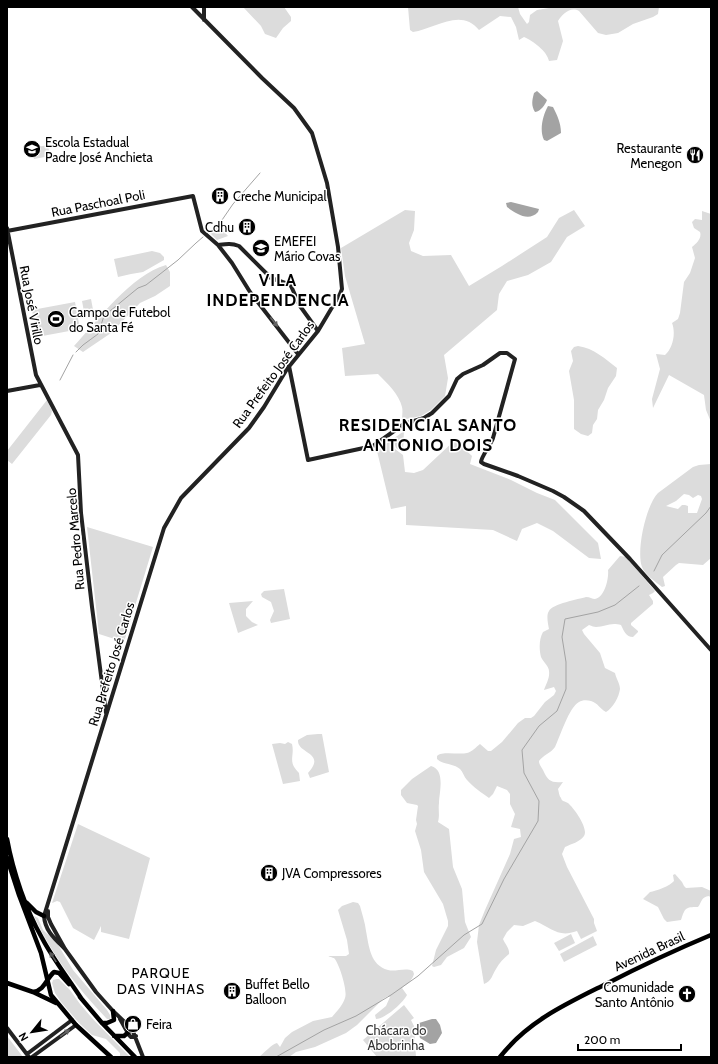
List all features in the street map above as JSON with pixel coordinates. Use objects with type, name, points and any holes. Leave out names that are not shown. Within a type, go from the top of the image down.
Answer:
[{"type":"main road","points":[[7,839],[14,869],[26,902],[42,938],[81,998]]},
{"type":"main road","points":[[7,858],[12,877]]},
{"type":"main road","points":[[7,864],[41,953],[51,994],[59,1006],[76,1025],[111,1057]]},
{"type":"main road","points":[[26,902],[36,912],[44,916]]},
{"type":"main road","name":"Avenida Brasil","points":[[500,1057],[512,1042],[534,1022],[641,966],[711,935]]},
{"type":"main road","points":[[33,992],[42,989],[54,972],[58,973],[102,1023],[135,1057]]},
{"type":"main road","points":[[7,983],[33,992],[59,1006]]},
{"type":"main road","points":[[102,1023],[107,1024],[117,1018],[113,1011]]},
{"type":"main road","points":[[114,1036],[121,1036],[132,1029]]},
{"type":"street","name":"Rua Prefeito José Carlos","points":[[44,916],[166,523],[180,498],[249,428],[264,407],[289,366],[318,331],[342,289],[338,247],[327,183],[316,144],[309,129],[294,108],[192,7]]},
{"type":"street","points":[[204,7],[204,20]]},
{"type":"street","name":"Rua Paschoal Poli","points":[[7,230],[193,196],[202,231],[218,246]]},
{"type":"street","name":"Rua José Virillo","points":[[7,230],[36,375],[40,385]]},
{"type":"street","points":[[298,354],[250,292],[232,263],[218,246],[227,243],[239,246],[271,278],[291,286],[300,306],[318,331]]},
{"type":"street","points":[[289,366],[308,460],[373,446],[404,424],[424,418],[439,408],[449,396],[460,376],[483,365],[497,354],[507,353],[515,359],[493,438],[488,450],[481,457],[481,462],[518,476],[564,497],[584,511],[711,650]]},
{"type":"street","points":[[282,376],[292,384]]},
{"type":"street","points":[[7,391],[40,385]]},
{"type":"street","name":"Rua Pedro Marcelo","points":[[40,385],[78,455],[82,523],[107,714]]},
{"type":"street","points":[[104,699],[110,702]]},
{"type":"street","points":[[47,908],[48,918],[65,949],[96,992],[113,1011]]},
{"type":"street","points":[[44,916],[51,924]]},
{"type":"street","points":[[44,916],[48,931],[65,949]]},
{"type":"street","points":[[117,1018],[132,1029],[143,1057]]},
{"type":"street","points":[[117,1018],[131,1037],[136,1036]]},
{"type":"street","points":[[29,1056],[72,1020]]},
{"type":"street","points":[[29,1056],[76,1025]]},
{"type":"street","points":[[7,1028],[29,1056]]},
{"type":"green space","points":[[243,7],[284,7],[291,17],[291,21],[283,28],[276,38],[265,34],[261,26]]},
{"type":"green space","points":[[408,7],[518,7],[520,14],[527,24],[529,22],[530,15],[537,10],[549,8],[659,7],[658,14],[653,17],[633,24],[618,33],[606,35],[598,33],[579,11],[573,9],[570,10],[558,21],[563,41],[557,60],[549,61],[543,50],[531,41],[524,37],[519,40],[516,27],[511,17],[500,16],[479,30],[472,23],[464,20],[456,20],[447,21],[413,32],[410,30]]},
{"type":"green space","points":[[48,145],[50,156],[34,159],[32,148]]},
{"type":"green space","points":[[405,210],[415,211],[414,230],[409,243],[411,251],[423,256],[451,255],[469,286],[547,237],[559,218],[574,210],[585,226],[567,237],[551,262],[528,275],[507,281],[499,294],[497,310],[444,355],[448,378],[445,396],[431,410],[421,416],[402,420],[402,409],[398,398],[378,374],[345,376],[342,348],[365,344],[345,276],[341,248]]},
{"type":"green space","points":[[702,211],[711,214],[711,422],[706,410],[704,395],[669,375],[653,408],[652,399],[660,369],[656,354],[665,355],[672,344],[674,331],[672,323],[678,319],[684,282],[690,273],[695,258],[692,247],[700,238],[700,232],[694,228],[692,222],[695,219],[702,220]]},
{"type":"green space","points":[[219,226],[228,236],[217,240],[210,233]]},
{"type":"green space","points":[[152,251],[160,253],[164,257],[164,260],[143,272],[118,277],[114,259]]},
{"type":"green space","points":[[166,265],[170,272],[170,286],[155,296],[140,303],[111,333],[83,352],[74,346],[104,312],[128,288],[153,270]]},
{"type":"green space","points":[[91,299],[94,315],[85,317],[82,301]]},
{"type":"green space","name":"Campo de Futebol do Santa Fé","points":[[75,302],[80,329],[37,337],[32,310]]},
{"type":"green space","points":[[578,346],[594,351],[617,368],[616,376],[608,388],[604,400],[598,410],[597,419],[593,425],[592,433],[588,436],[581,434],[574,429],[574,400],[569,371],[573,361],[571,351],[574,347]]},
{"type":"green space","points":[[47,400],[52,411],[51,415],[12,464],[7,460],[7,451]]},
{"type":"green space","points":[[404,431],[402,452],[396,448],[393,439]]},
{"type":"green space","points":[[391,440],[395,449],[403,455],[405,472],[414,473],[423,470],[455,440],[472,456],[470,464],[511,480],[555,500],[598,543],[601,559],[589,558],[553,531],[537,523],[522,529],[517,541],[493,530],[406,525],[406,506],[391,509],[377,451]]},
{"type":"green space","points":[[711,464],[711,558],[703,565],[679,563],[663,577],[665,586],[662,587],[643,570],[640,560],[641,540],[646,517],[658,493],[693,467]],"holes":[[[684,494],[693,498],[698,495],[701,496],[702,499],[697,513],[688,513],[688,506],[685,505],[682,505],[678,509],[666,506],[676,501]]]},
{"type":"green space","points":[[87,527],[153,547],[124,642],[99,634]]},
{"type":"green space","points":[[620,556],[626,557],[655,591],[649,595],[653,601],[653,604],[631,623],[631,625],[638,631],[633,637],[627,635],[621,625],[617,624],[596,627],[589,625],[582,630],[600,653],[605,668],[615,673],[620,687],[618,695],[613,705],[606,712],[591,701],[582,701],[575,705],[568,716],[555,747],[539,761],[548,779],[553,782],[563,782],[558,789],[560,796],[562,800],[574,809],[583,824],[585,833],[584,836],[578,841],[565,847],[562,854],[567,867],[594,919],[597,931],[581,939],[577,931],[560,933],[535,921],[523,926],[514,925],[503,939],[508,948],[509,954],[503,959],[490,980],[484,984],[477,942],[479,925],[510,854],[514,839],[521,837],[520,829],[511,827],[515,814],[510,804],[510,794],[507,790],[497,786],[489,798],[469,783],[460,769],[439,761],[437,756],[443,754],[467,753],[472,751],[480,744],[488,751],[491,751],[502,742],[518,723],[525,718],[531,718],[534,716],[545,702],[554,695],[556,691],[554,687],[544,690],[549,671],[541,657],[540,651],[540,641],[543,632],[549,629],[548,613],[551,608],[566,602],[586,597],[595,599],[598,598],[606,587],[608,570]]},
{"type":"green space","points":[[284,589],[290,619],[271,623],[270,620],[274,611],[271,602],[262,597],[261,594],[264,591]]},
{"type":"green space","points":[[253,601],[246,609],[246,616],[258,625],[238,633],[229,603]]},
{"type":"green space","points":[[322,734],[329,772],[310,778],[308,773],[313,766],[313,757],[299,745],[298,740],[307,735]]},
{"type":"green space","points":[[288,742],[292,744],[292,762],[295,769],[299,773],[300,781],[283,784],[272,744],[285,744]]},
{"type":"green space","points":[[431,766],[436,768],[439,772],[441,782],[438,822],[449,829],[453,867],[462,889],[465,922],[471,937],[464,948],[447,957],[441,965],[434,967],[432,966],[436,950],[448,926],[448,921],[443,904],[424,872],[421,850],[415,831],[418,806],[407,803],[401,795],[401,790],[412,779]]},
{"type":"green space","points":[[78,824],[150,858],[129,939],[101,932],[101,926],[94,940],[73,928],[60,902],[57,901],[52,903]]},
{"type":"green space","points":[[675,874],[686,888],[702,887],[711,891],[711,898],[709,896],[703,899],[698,907],[690,907],[686,909],[681,920],[667,922],[658,907],[643,899],[650,892],[656,891],[672,883],[674,881],[673,875]]},
{"type":"green space","points":[[353,902],[358,903],[360,906],[371,954],[377,964],[388,970],[407,969],[413,971],[414,974],[412,979],[402,988],[407,995],[393,1010],[376,1019],[375,1015],[386,1006],[390,997],[388,996],[383,999],[357,1025],[346,1033],[315,1047],[296,1052],[289,1057],[259,1057],[277,1043],[280,1047],[285,1038],[292,1032],[313,1021],[332,1017],[340,1008],[346,994],[338,965],[334,958],[328,956],[346,956],[349,954],[347,940],[338,910],[342,906]]},
{"type":"green space","points":[[34,916],[38,918],[43,930],[57,943],[73,970],[107,1010],[110,1015],[110,1019],[107,1019],[96,1008],[66,970],[48,944]]},
{"type":"green space","points":[[571,934],[575,943],[559,951],[554,943]]},
{"type":"green space","points":[[593,936],[597,945],[564,962],[560,954]]},
{"type":"green space","points":[[59,979],[70,990],[92,1018],[130,1057],[120,1057],[120,1053],[106,1039],[92,1035],[79,1023],[55,993],[52,983],[53,980]]},
{"type":"green space","name":"Chácara do Abobrinha","points":[[404,1005],[414,1018],[411,1020],[414,1026],[416,1057],[377,1057],[363,1040]]},
{"type":"green space","points":[[7,1036],[23,1057],[7,1057]]},
{"type":"shaded area","points":[[537,91],[547,100],[542,108],[535,112],[532,101],[534,93]]},
{"type":"shaded area","points":[[548,106],[553,107],[560,122],[561,133],[547,141],[544,140],[542,127],[543,118]]},
{"type":"shaded area","points":[[511,202],[539,209],[534,215],[527,217],[522,216],[507,207],[506,203]]},
{"type":"shaded area","points":[[436,1019],[440,1025],[442,1033],[436,1043],[430,1044],[420,1038],[417,1028],[419,1023]]},
{"type":"waterway","points":[[209,232],[222,220],[233,204],[260,173]]},
{"type":"waterway","points":[[76,352],[98,334],[104,316],[138,288],[146,285],[178,260],[203,237]]},
{"type":"waterway","points":[[60,380],[73,355]]},
{"type":"waterway","points":[[654,571],[662,555],[706,513],[711,506]]},
{"type":"waterway","points":[[276,1057],[324,1030],[356,1016],[391,995],[418,976],[464,935],[482,924],[504,879],[538,821],[539,801],[524,773],[522,750],[539,726],[557,711],[566,689],[566,662],[562,637],[565,619],[598,612],[615,605],[639,586]]},
{"type":"place","name":"Escola Estadual Padre José Anchieta","points":[[32,149]]},
{"type":"place","name":"Restaurante Menegon","points":[[695,155]]},
{"type":"place","name":"Creche Municipal","points":[[220,196]]},
{"type":"place","name":"Cdhu","points":[[247,227]]},
{"type":"place","name":"EMEFEI Mário Covas","points":[[261,248]]},
{"type":"place","name":"Campo de Futebol do Santa Fé","points":[[56,319]]},
{"type":"place","name":"JVA Compressores","points":[[269,873]]},
{"type":"place","name":"Buffet Bello Balloon","points":[[232,991]]},
{"type":"place","name":"Comunidade Santo Antônio","points":[[687,994]]},
{"type":"place","name":"Feira","points":[[133,1024]]},
{"type":"district","name":"VILA INDEPENDENCIA","points":[[278,290]]},
{"type":"district","name":"RESIDENCIAL SANTO ANTONIO DOIS","points":[[428,435]]},
{"type":"district","name":"PARQUE DAS VINHAS","points":[[161,982]]}]
